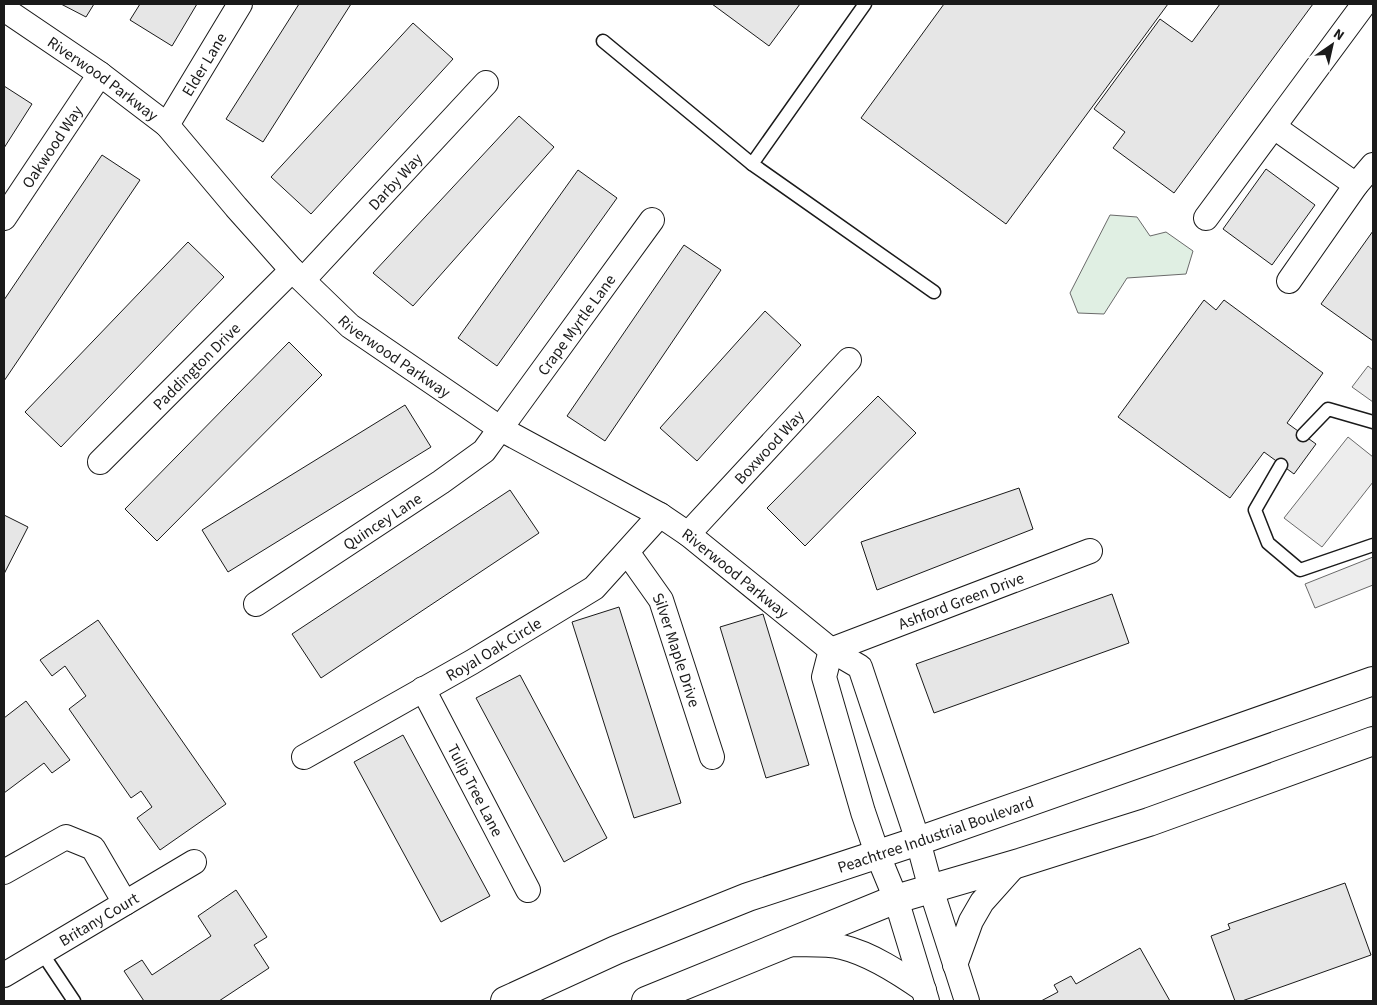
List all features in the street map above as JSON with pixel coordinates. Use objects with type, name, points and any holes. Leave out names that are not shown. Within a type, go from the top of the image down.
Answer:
[{"type":"highway","name":"Peachtree Industrial Boulevard","points":[[505,1001],[616,950],[748,897],[918,841],[1373,682]]},
{"type":"highway","points":[[646,1001],[896,899],[1149,822],[1373,741]]},
{"type":"street","name":"Elder Lane","points":[[167,125],[240,4]]},
{"type":"street","points":[[1206,218],[1366,4],[1373,12]]},
{"type":"street","name":"Riverwood Parkway","points":[[4,9],[100,74],[167,125],[236,208],[298,275],[350,326],[501,429],[660,516],[688,534],[832,650],[860,667],[918,841],[931,889],[967,1001]]},
{"type":"street","name":"Oakwood Way","points":[[4,218],[100,74]]},
{"type":"street","name":"Darby Way","points":[[298,275],[486,83]]},
{"type":"street","points":[[1274,127],[1356,185]]},
{"type":"street","points":[[1289,281],[1356,185],[1373,165]]},
{"type":"street","name":"Crape Myrtle Lane","points":[[501,429],[652,220]]},
{"type":"street","name":"Paddington Drive","points":[[100,462],[298,275]]},
{"type":"street","name":"Boxwood Way","points":[[688,534],[849,360]]},
{"type":"street","name":"Quincey Lane","points":[[256,604],[484,451],[501,429]]},
{"type":"street","name":"Royal Oak Circle","points":[[304,756],[472,662],[594,588],[660,516]]},
{"type":"street","name":"Silver Maple Drive","points":[[627,552],[661,600],[712,756]]},
{"type":"street","name":"Ashford Green Drive","points":[[832,650],[1090,552]]},
{"type":"street","points":[[832,650],[824,677],[863,812],[896,899],[925,996]]},
{"type":"street","name":"Tulip Tree Lane","points":[[423,689],[528,890]]},
{"type":"street","points":[[4,872],[66,837],[93,848],[125,903]]},
{"type":"street","name":"Britany Court","points":[[4,975],[194,862]]},
{"type":"street","points":[[955,965],[971,921],[982,902],[1016,864]]},
{"type":"street","points":[[788,944],[842,947],[872,958],[898,973],[925,996]]},
{"type":"lane","points":[[752,164],[865,4]]},
{"type":"lane","points":[[603,41],[752,164],[934,292]]},
{"type":"lane","points":[[1303,435],[1328,409],[1373,422]]},
{"type":"lane","points":[[1281,464],[1255,510],[1268,544],[1300,570],[1373,545]]},
{"type":"lane","points":[[42,952],[74,1001]]},
{"type":"green space","points":[[1110,215],[1137,217],[1150,236],[1166,232],[1193,251],[1186,274],[1127,278],[1104,314],[1078,313],[1070,293]]},
{"type":"shaded area","points":[[1368,366],[1373,370],[1373,402],[1352,387]]},
{"type":"shaded area","points":[[1348,437],[1373,457],[1373,482],[1322,547],[1284,518]]},
{"type":"shaded area","points":[[1373,557],[1373,585],[1315,608],[1305,584]]},
{"type":"building","points":[[61,4],[94,4],[86,17]]},
{"type":"building","points":[[140,4],[197,4],[172,46],[130,20]]},
{"type":"building","points":[[299,4],[351,4],[263,142],[226,119]]},
{"type":"building","points":[[712,4],[800,4],[769,46]]},
{"type":"building","points":[[944,4],[1168,4],[1006,224],[861,118]]},
{"type":"building","points":[[1220,4],[1313,4],[1174,193],[1113,148],[1125,132],[1094,109],[1160,19],[1192,42]]},
{"type":"building","points":[[413,23],[453,59],[311,214],[271,177]]},
{"type":"building","points":[[4,86],[32,104],[4,148]]},
{"type":"building","points":[[519,116],[554,147],[413,306],[373,273]]},
{"type":"building","points":[[102,155],[140,180],[4,381],[4,300]]},
{"type":"building","points":[[1266,169],[1315,205],[1272,265],[1223,229]]},
{"type":"building","points":[[578,170],[617,198],[497,366],[458,338]]},
{"type":"building","points":[[1373,231],[1373,341],[1321,304]]},
{"type":"building","points":[[188,242],[224,277],[61,447],[25,412]]},
{"type":"building","points":[[684,245],[721,270],[605,441],[567,416]]},
{"type":"building","points":[[1204,300],[1216,310],[1224,300],[1323,373],[1287,423],[1316,444],[1294,474],[1264,452],[1230,498],[1118,417]]},
{"type":"building","points":[[765,311],[801,345],[697,461],[660,428]]},
{"type":"building","points":[[289,342],[322,375],[157,541],[125,509]]},
{"type":"building","points":[[878,396],[916,433],[805,546],[767,508]]},
{"type":"building","points":[[405,405],[431,447],[228,572],[202,530]]},
{"type":"building","points":[[1019,488],[1033,529],[877,590],[861,542]]},
{"type":"building","points":[[510,490],[539,533],[321,678],[292,634]]},
{"type":"building","points":[[4,515],[28,527],[4,574]]},
{"type":"building","points":[[1112,594],[1129,643],[934,713],[916,664]]},
{"type":"building","points":[[619,607],[681,803],[634,818],[572,622]]},
{"type":"building","points":[[763,614],[809,765],[766,778],[720,627]]},
{"type":"building","points":[[98,620],[226,804],[160,850],[137,818],[152,807],[141,791],[131,798],[69,709],[86,696],[65,666],[52,676],[40,660]]},
{"type":"building","points":[[520,675],[607,838],[564,862],[476,698]]},
{"type":"building","points":[[26,701],[70,760],[52,773],[44,763],[4,793],[4,718]]},
{"type":"building","points":[[403,735],[490,896],[441,922],[354,762]]},
{"type":"building","points":[[1345,883],[1371,955],[1242,1001],[1235,1001],[1211,936],[1230,929],[1228,924]]},
{"type":"building","points":[[236,890],[267,937],[254,945],[269,968],[219,1001],[144,1001],[124,971],[142,960],[152,975],[211,936],[198,916]]},
{"type":"building","points":[[1140,948],[1170,1001],[1041,1001],[1058,992],[1054,985],[1071,976],[1076,984]]}]
